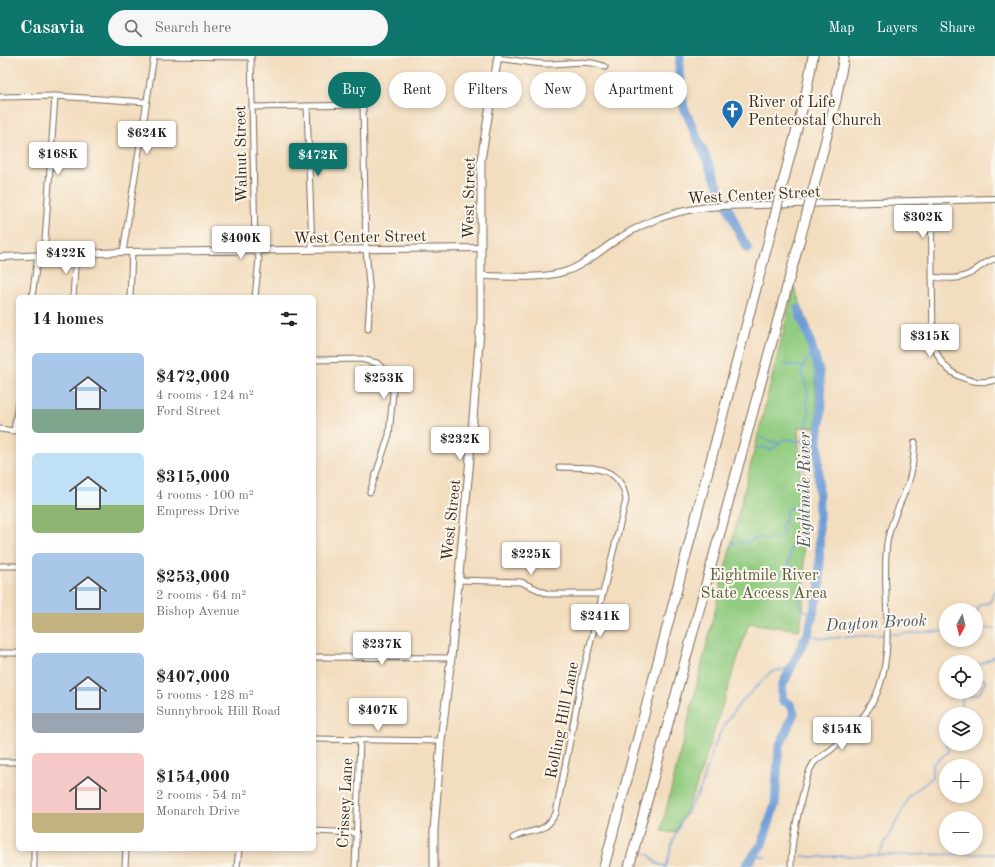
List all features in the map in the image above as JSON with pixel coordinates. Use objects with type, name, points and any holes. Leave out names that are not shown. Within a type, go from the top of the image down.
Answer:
[{"type":"highway","points":[[604,867],[774,220],[806,94],[813,56]]},
{"type":"highway","points":[[629,867],[832,119],[844,56]]},
{"type":"main road","name":"West Street","points":[[434,867],[434,831],[441,741],[451,658],[481,318],[481,160],[498,57]]},
{"type":"street","points":[[123,252],[154,56],[251,56]]},
{"type":"street","name":"Walnut Street","points":[[251,56],[256,251],[259,259],[255,295]]},
{"type":"street","points":[[498,57],[543,64],[590,63],[599,64],[605,67]]},
{"type":"street","points":[[0,97],[55,96],[146,102]]},
{"type":"street","points":[[32,295],[41,255],[55,96]]},
{"type":"street","points":[[252,107],[363,105],[366,248],[370,297],[368,329]]},
{"type":"street","points":[[307,106],[312,250]]},
{"type":"street","name":"West Center Street","points":[[482,276],[556,274],[580,264],[646,222],[691,208],[733,205],[995,199]]},
{"type":"street","points":[[931,200],[933,337],[937,354],[947,368],[960,377],[979,382],[995,380]]},
{"type":"street","name":"West Center Street","points":[[0,257],[123,252],[366,248],[482,248]]},
{"type":"street","points":[[130,295],[132,252]]},
{"type":"street","points":[[73,295],[76,254]]},
{"type":"street","points":[[932,277],[958,278],[968,275],[990,260],[995,259]]},
{"type":"street","points":[[316,360],[361,359],[377,363],[386,372],[391,381],[393,393],[389,435],[370,492]]},
{"type":"street","points":[[0,429],[14,431],[16,418]]},
{"type":"street","points":[[791,867],[791,851],[794,833],[806,779],[814,764],[853,730],[873,702],[885,670],[887,631],[885,557],[887,540],[890,526],[910,479],[915,442]]},
{"type":"street","name":"Rolling Hill Lane","points":[[513,838],[517,835],[540,830],[546,826],[552,820],[559,805],[583,673],[626,500],[625,493],[618,480],[604,470],[595,468],[559,467]]},
{"type":"street","points":[[0,566],[16,566]]},
{"type":"street","points":[[458,580],[521,582],[548,594],[603,594]]},
{"type":"street","points":[[0,653],[16,653]]},
{"type":"street","points":[[316,657],[451,658]]},
{"type":"street","points":[[316,739],[360,741],[441,741]]},
{"type":"street","name":"Crissey Lane","points":[[355,867],[360,741]]},
{"type":"street","points":[[0,762],[16,762]]},
{"type":"street","points":[[316,831],[356,833]]},
{"type":"street","points":[[34,851],[34,867]]},
{"type":"street","points":[[125,867],[126,851]]},
{"type":"street","points":[[237,867],[239,851]]},
{"type":"green space","name":"Eightmile River State Access Area","points":[[794,288],[810,327],[814,354],[818,427],[798,427],[805,581],[803,609],[799,630],[749,623],[694,793],[675,833],[661,831]]},
{"type":"waterway","name":"Eightmile River","points":[[680,56],[679,71],[684,108],[741,237],[748,249]]},
{"type":"waterway","name":"Eightmile River","points":[[745,867],[762,844],[775,804],[779,747],[794,713],[790,704],[782,700],[782,686],[808,633],[820,587],[818,440],[822,404],[819,371],[808,334],[798,309]]},
{"type":"waterway","points":[[813,613],[805,611],[799,600],[804,594],[804,577],[795,574],[793,566],[788,564],[790,557],[789,552],[793,546],[793,542],[801,534],[803,517],[795,508],[802,497],[802,491],[805,484],[803,457],[805,428],[809,413],[807,404],[808,391],[802,370],[808,358],[814,352]]},
{"type":"waterway","points":[[785,364],[803,367]]},
{"type":"waterway","points":[[761,438],[778,443]]},
{"type":"waterway","points":[[757,448],[763,447],[771,450],[784,439],[792,439],[797,442],[805,439]]},
{"type":"waterway","points":[[731,544],[733,542],[735,544],[750,541],[760,537],[768,541],[778,538],[784,534],[781,526],[785,520],[787,510],[795,507]]},
{"type":"waterway","name":"Dayton Brook","points":[[983,604],[990,602],[995,589]]},
{"type":"waterway","name":"Dayton Brook","points":[[983,629],[995,628]]},
{"type":"waterway","name":"Dayton Brook","points":[[808,633],[820,638],[829,638],[939,631]]},
{"type":"waterway","name":"Dayton Brook","points":[[983,663],[995,656]]},
{"type":"waterway","points":[[645,853],[651,856],[656,863],[666,867],[673,841],[681,822],[700,790],[715,744],[723,727],[740,703],[771,672],[785,669],[790,671]]},
{"type":"waterway","name":"Dayton Brook","points":[[983,679],[986,681],[983,687]]},
{"type":"waterway","name":"Dayton Brook","points":[[961,707],[962,699]]},
{"type":"waterway","name":"Dayton Brook","points":[[802,856],[878,855],[909,796],[932,778],[932,765],[949,751]]},
{"type":"waterway","points":[[878,855],[995,854]]},
{"type":"waterway","name":"Dayton Brook","points":[[753,855],[766,857]]},
{"type":"place","name":"River of Life Pentecostal Church","points":[[732,130]]}]
